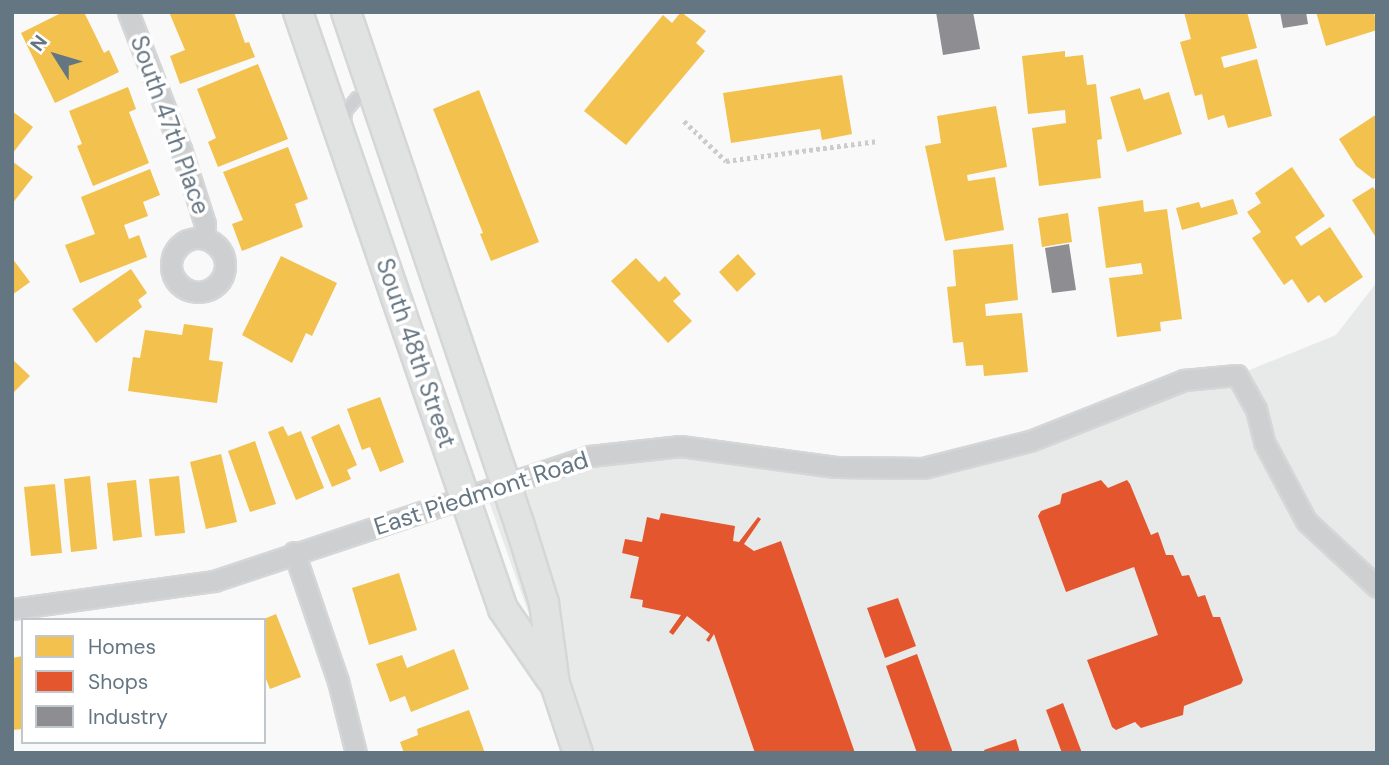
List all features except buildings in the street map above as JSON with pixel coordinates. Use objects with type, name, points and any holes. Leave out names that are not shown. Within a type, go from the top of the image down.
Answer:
[{"type":"main road","name":"South 48th Street","points":[[298,12],[503,609],[555,684]]},
{"type":"main road","name":"South 48th Street","points":[[346,12],[506,482],[544,603],[555,684],[578,753]]},
{"type":"street","name":"South 47th Place","points":[[128,12],[185,162],[205,224],[204,239]]},
{"type":"street","name":"East Piedmont Road","points":[[12,609],[214,581],[294,552],[590,456],[680,446],[836,467],[923,468],[1030,441],[1184,380],[1237,375],[1256,409],[1264,442],[1306,521],[1377,587]]},
{"type":"street","points":[[294,552],[338,681],[356,753]]},
{"type":"lane","points":[[342,139],[346,111],[357,98],[373,91]]},
{"type":"path","points":[[684,121],[726,161],[878,141]]},
{"type":"shaded area","points":[[1377,282],[1377,753],[578,753],[485,490],[638,449],[923,468],[1184,380],[1237,375],[1336,335]]}]
